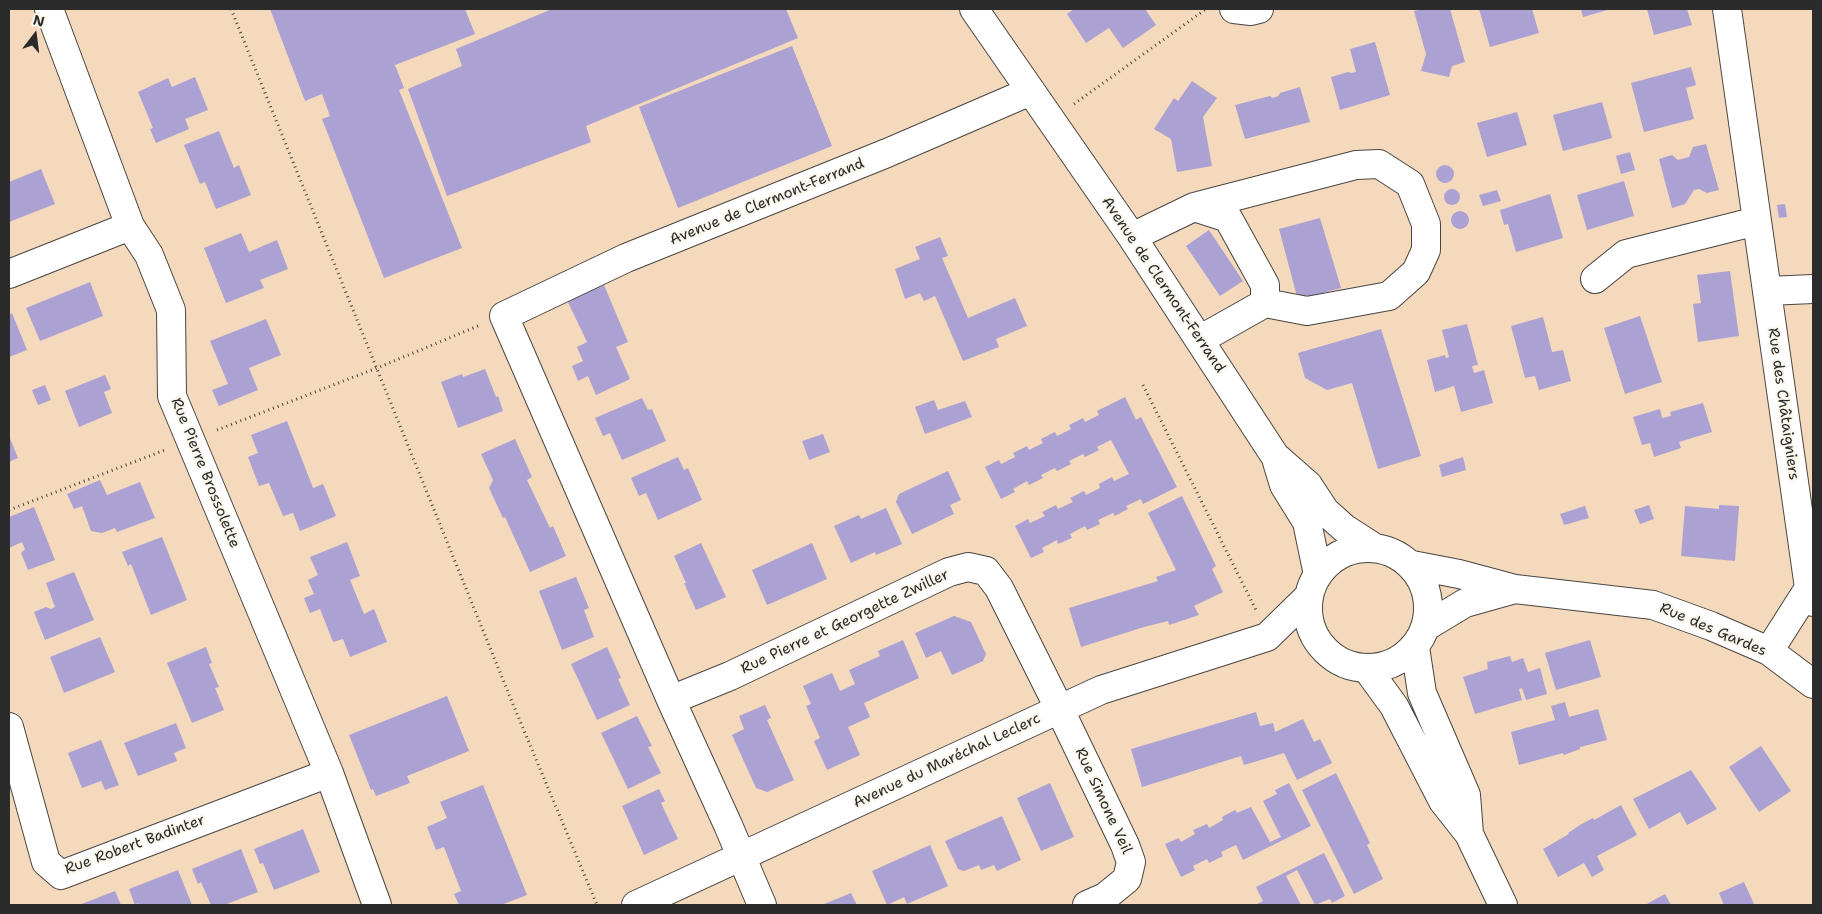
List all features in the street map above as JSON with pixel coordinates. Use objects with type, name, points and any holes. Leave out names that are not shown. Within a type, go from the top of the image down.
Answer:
[{"type":"street","name":"Rue Pierre Brossolette","points":[[49,9],[130,226],[149,255],[171,310],[172,396],[329,773],[377,905]]},
{"type":"street","name":"Avenue de Clermont-Ferrand","points":[[974,9],[1132,238],[1275,456],[1284,485],[1307,522],[1313,586]]},
{"type":"street","points":[[1234,9],[1251,11],[1258,9]]},
{"type":"street","name":"Rue des Châtaigniers","points":[[1727,9],[1811,595],[1769,651]]},
{"type":"street","name":"Avenue de Clermont-Ferrand","points":[[504,316],[626,258],[887,153],[1031,91]]},
{"type":"street","points":[[1132,238],[1194,207],[1356,165],[1379,164],[1410,184],[1426,224],[1426,250],[1416,272],[1389,296],[1307,311],[1265,303],[1200,340]]},
{"type":"street","points":[[1194,207],[1228,218],[1265,285],[1265,303]]},
{"type":"street","points":[[1596,279],[1626,254],[1757,221]]},
{"type":"street","points":[[9,274],[130,226]]},
{"type":"street","points":[[1767,291],[1813,289]]},
{"type":"street","points":[[504,316],[762,905]]},
{"type":"street","name":"Avenue de Clermont-Ferrand","points":[[1275,456],[1308,485],[1325,511],[1344,528],[1375,548]]},
{"type":"street","points":[[1421,636],[1401,659],[1385,667],[1367,669],[1350,666],[1334,658],[1320,646],[1312,631],[1308,614],[1313,586],[1333,559],[1353,550],[1375,548],[1394,553],[1412,565],[1424,583],[1429,604],[1421,636],[1422,693],[1466,795],[1469,834]]},
{"type":"street","name":"Rue des Gardes","points":[[1412,565],[1459,574],[1515,589],[1653,605],[1711,626],[1769,651],[1813,684]]},
{"type":"street","name":"Rue Pierre et Georgette Zwiller","points":[[672,700],[730,676],[949,572],[968,567],[986,571],[999,588],[1059,708]]},
{"type":"street","name":"Avenue du Maréchal Leclerc","points":[[636,905],[1059,708],[1262,625],[1313,586]]},
{"type":"street","name":"Rue des Gardes","points":[[1421,636],[1466,603],[1515,589]]},
{"type":"street","name":"Avenue du Maréchal Leclerc","points":[[1262,625],[1320,646]]},
{"type":"street","points":[[1367,669],[1394,706],[1443,801],[1469,834],[1503,905]]},
{"type":"street","name":"Rue Simone Veil","points":[[1059,708],[1125,845],[1131,862],[1127,879],[1105,897],[1087,905]]},
{"type":"street","name":"Rue Robert Badinter","points":[[9,727],[46,862],[61,875],[329,773]]},
{"type":"path","points":[[231,9],[510,697],[598,905]]},
{"type":"path","points":[[1051,120],[1206,9]]},
{"type":"path","points":[[9,510],[377,368],[504,316]]},
{"type":"path","points":[[1143,385],[1262,625]]},
{"type":"building","points":[[270,9],[465,9],[475,34],[395,65],[404,88],[399,90],[462,248],[384,278],[322,119],[330,116],[322,94],[305,101]]},
{"type":"building","points":[[552,9],[786,9],[798,38],[586,126],[591,142],[447,196],[408,89],[462,66],[456,49]]},
{"type":"building","points":[[1074,9],[1145,9],[1156,25],[1123,48],[1109,28],[1086,43],[1067,14]]},
{"type":"building","points":[[1450,9],[1465,62],[1452,66],[1449,77],[1421,71],[1426,54],[1414,11]]},
{"type":"building","points":[[1479,9],[1532,9],[1539,33],[1490,47]]},
{"type":"building","points":[[1581,9],[1611,9],[1583,17]]},
{"type":"building","points":[[1647,9],[1687,9],[1692,25],[1654,35]]},
{"type":"building","points":[[1375,42],[1390,95],[1340,110],[1331,77],[1348,72],[1356,72],[1350,49]]},
{"type":"building","points":[[792,46],[832,146],[678,208],[639,107]]},
{"type":"building","points":[[1691,67],[1696,85],[1686,88],[1694,119],[1644,132],[1631,83]]},
{"type":"building","points":[[195,77],[208,110],[185,119],[189,129],[156,143],[150,129],[153,128],[138,92],[168,78],[172,87]]},
{"type":"building","points":[[1192,81],[1217,98],[1203,117],[1212,166],[1177,172],[1171,139],[1154,129],[1174,98],[1178,101]]},
{"type":"building","points":[[1300,87],[1310,122],[1245,139],[1235,105],[1270,96],[1273,98],[1280,93]]},
{"type":"building","points":[[1602,102],[1612,138],[1563,151],[1553,115]]},
{"type":"building","points":[[1517,112],[1527,145],[1487,157],[1477,123]]},
{"type":"building","points":[[219,131],[234,168],[239,165],[251,195],[216,209],[205,182],[200,184],[184,145]]},
{"type":"building","points":[[1706,144],[1719,190],[1707,193],[1699,189],[1694,190],[1685,204],[1672,208],[1659,159],[1672,155],[1678,160],[1689,157],[1693,147]]},
{"type":"building","points":[[1630,152],[1635,170],[1621,174],[1616,156]]},
{"type":"building","points":[[1445,165],[1451,168],[1454,174],[1451,180],[1445,183],[1439,180],[1436,174],[1439,168]]},
{"type":"building","points":[[41,169],[55,204],[9,222],[9,182]]},
{"type":"building","points":[[1624,181],[1634,216],[1587,230],[1577,195]]},
{"type":"building","points":[[1452,189],[1460,197],[1452,205],[1444,197]]},
{"type":"building","points":[[1497,190],[1501,201],[1483,206],[1479,195]]},
{"type":"building","points":[[1550,194],[1563,238],[1516,252],[1508,224],[1504,225],[1500,210]]},
{"type":"building","points":[[1785,204],[1787,217],[1779,218],[1777,205]]},
{"type":"building","points":[[1460,211],[1466,214],[1469,220],[1466,226],[1460,229],[1454,226],[1451,220],[1454,214]]},
{"type":"building","points":[[1320,218],[1341,288],[1298,300],[1279,229]]},
{"type":"building","points":[[1209,230],[1243,281],[1220,296],[1186,246]]},
{"type":"building","points":[[241,233],[249,252],[277,240],[288,269],[260,280],[264,288],[226,303],[204,248]]},
{"type":"building","points":[[940,237],[948,256],[942,258],[968,318],[1015,298],[1027,326],[996,339],[999,347],[963,361],[935,296],[924,301],[920,293],[905,299],[895,269],[920,259],[915,247]]},
{"type":"building","points":[[1730,271],[1739,336],[1698,342],[1693,304],[1701,303],[1697,275]]},
{"type":"building","points":[[90,282],[103,316],[40,341],[26,308]]},
{"type":"building","points":[[604,285],[628,342],[616,347],[630,379],[596,395],[588,376],[578,381],[572,366],[583,361],[577,347],[587,342],[567,300]]},
{"type":"building","points":[[12,313],[27,350],[9,357],[9,315]]},
{"type":"building","points":[[1640,316],[1662,382],[1625,394],[1604,328]]},
{"type":"building","points":[[1543,317],[1552,352],[1563,350],[1571,381],[1539,390],[1535,376],[1525,378],[1511,326]]},
{"type":"building","points":[[266,319],[281,355],[249,368],[258,390],[219,406],[212,390],[228,384],[210,341]]},
{"type":"building","points":[[1467,324],[1478,365],[1472,366],[1474,373],[1484,370],[1493,403],[1461,412],[1454,386],[1435,392],[1427,360],[1445,355],[1446,358],[1449,357],[1442,330]]},
{"type":"building","points":[[1381,329],[1421,456],[1378,469],[1352,383],[1327,390],[1305,378],[1298,353]]},
{"type":"building","points":[[485,369],[503,411],[458,428],[441,382],[462,374],[463,377]]},
{"type":"building","points":[[105,375],[111,389],[104,392],[112,413],[79,427],[65,391]]},
{"type":"building","points":[[45,385],[51,400],[38,405],[32,390]]},
{"type":"building","points":[[1125,397],[1136,420],[1141,417],[1177,487],[1143,504],[1141,499],[1126,506],[1128,509],[1115,516],[1113,513],[1098,520],[1100,524],[1087,530],[1085,526],[1070,534],[1072,538],[1058,544],[1057,540],[1042,548],[1044,552],[1031,558],[1015,526],[1028,519],[1030,523],[1045,516],[1042,512],[1056,505],[1058,509],[1073,502],[1070,498],[1084,491],[1086,495],[1100,488],[1099,484],[1112,477],[1114,481],[1129,474],[1111,440],[1097,447],[1099,450],[1085,457],[1083,454],[1069,461],[1071,464],[1057,471],[1055,468],[1041,475],[1043,478],[1029,485],[1027,481],[1013,489],[1015,492],[1001,499],[985,467],[999,460],[1001,464],[1015,457],[1013,453],[1027,446],[1029,450],[1043,443],[1041,439],[1055,432],[1057,436],[1071,429],[1069,425],[1083,418],[1085,422],[1099,415],[1097,411]]},
{"type":"building","points":[[642,398],[648,410],[652,409],[666,441],[622,460],[610,433],[603,436],[595,418]]},
{"type":"building","points":[[934,400],[938,410],[965,401],[972,417],[925,434],[915,407]]},
{"type":"building","points":[[1703,403],[1712,432],[1679,442],[1681,448],[1654,457],[1650,443],[1642,445],[1633,417],[1660,409],[1662,418],[1671,416],[1670,412]]},
{"type":"building","points":[[287,421],[313,488],[323,484],[336,516],[300,531],[293,513],[283,516],[269,483],[259,486],[248,457],[258,453],[251,435]]},
{"type":"building","points":[[823,434],[830,452],[809,460],[802,441]]},
{"type":"building","points":[[9,436],[18,458],[9,462]]},
{"type":"building","points":[[515,439],[532,477],[527,480],[550,528],[553,526],[566,556],[530,572],[505,517],[503,518],[489,488],[493,480],[481,454]]},
{"type":"building","points":[[678,457],[684,470],[688,468],[702,500],[658,520],[646,493],[639,496],[631,478]]},
{"type":"building","points":[[1463,457],[1466,470],[1442,477],[1439,465]]},
{"type":"building","points":[[948,471],[961,500],[950,505],[954,514],[912,534],[896,502],[899,494]]},
{"type":"building","points":[[100,480],[107,495],[140,482],[155,518],[117,532],[115,528],[102,533],[91,531],[82,506],[74,509],[67,494]]},
{"type":"building","points":[[1182,496],[1216,566],[1212,569],[1223,592],[1194,606],[1199,615],[1169,625],[1168,621],[1144,627],[1081,647],[1069,608],[1158,581],[1156,577],[1176,570],[1148,513]]},
{"type":"building","points":[[1649,505],[1654,519],[1640,524],[1634,510]]},
{"type":"building","points":[[1719,505],[1739,506],[1735,561],[1681,556],[1685,506],[1719,509]]},
{"type":"building","points":[[1585,506],[1589,518],[1564,525],[1560,514]]},
{"type":"building","points":[[34,507],[55,560],[28,570],[21,553],[25,549],[22,542],[9,548],[9,517]]},
{"type":"building","points":[[886,508],[902,544],[876,555],[875,552],[851,563],[834,526],[859,515],[861,519]]},
{"type":"building","points":[[162,537],[187,600],[151,615],[131,564],[128,566],[122,552]]},
{"type":"building","points":[[347,542],[360,576],[350,580],[364,614],[374,609],[387,642],[350,657],[343,639],[333,642],[320,609],[310,613],[304,598],[314,594],[308,580],[318,575],[310,557]]},
{"type":"building","points":[[701,543],[726,597],[696,610],[674,556]]},
{"type":"building","points":[[812,543],[827,579],[767,605],[752,570]]},
{"type":"building","points":[[74,572],[94,620],[45,640],[34,612],[46,607],[51,609],[55,607],[46,583]]},
{"type":"building","points":[[576,577],[589,608],[584,610],[594,637],[562,650],[539,591]]},
{"type":"building","points":[[954,616],[971,622],[986,654],[983,661],[952,675],[941,651],[926,658],[915,633]]},
{"type":"building","points":[[100,637],[115,672],[64,693],[50,657]]},
{"type":"building","points":[[903,640],[919,678],[864,703],[870,717],[848,727],[860,755],[827,770],[814,741],[820,738],[806,706],[811,704],[803,686],[832,673],[840,691],[855,684],[849,670],[880,656],[878,651]]},
{"type":"building","points":[[1590,640],[1601,677],[1556,690],[1545,653]]},
{"type":"building","points":[[206,647],[212,663],[209,664],[219,687],[215,688],[224,710],[192,723],[167,663]]},
{"type":"building","points":[[607,647],[621,678],[618,679],[630,705],[597,720],[571,664]]},
{"type":"building","points":[[1510,656],[1512,662],[1523,658],[1528,672],[1540,668],[1547,694],[1526,700],[1522,688],[1519,689],[1522,700],[1475,714],[1463,677],[1488,669],[1487,662]]},
{"type":"building","points":[[447,696],[469,751],[407,776],[410,783],[376,796],[373,789],[371,790],[349,735]]},
{"type":"building","points":[[1565,702],[1569,717],[1598,709],[1607,740],[1580,747],[1580,749],[1564,755],[1563,753],[1519,765],[1511,732],[1555,720],[1551,706]]},
{"type":"building","points":[[765,705],[771,718],[767,720],[794,780],[767,792],[756,788],[732,735],[744,729],[739,716]]},
{"type":"building","points":[[1256,712],[1260,726],[1273,723],[1275,732],[1303,719],[1314,742],[1320,739],[1332,763],[1297,780],[1284,753],[1244,765],[1241,756],[1142,787],[1131,749]]},
{"type":"building","points":[[637,716],[652,746],[648,747],[661,773],[628,789],[601,733]]},
{"type":"building","points":[[176,723],[186,748],[174,753],[177,761],[138,776],[124,743]]},
{"type":"building","points":[[101,740],[119,785],[105,790],[101,781],[82,788],[68,753]]},
{"type":"building","points":[[1761,746],[1791,791],[1759,812],[1729,767]]},
{"type":"building","points":[[1691,770],[1717,809],[1687,825],[1680,812],[1649,829],[1633,799]]},
{"type":"building","points":[[1336,773],[1370,843],[1367,845],[1383,879],[1354,894],[1302,790]]},
{"type":"building","points":[[1050,783],[1074,837],[1041,851],[1017,798]]},
{"type":"building","points":[[1289,783],[1311,826],[1243,860],[1236,845],[1221,852],[1223,856],[1209,863],[1207,859],[1193,866],[1195,870],[1181,877],[1165,844],[1179,838],[1181,842],[1195,834],[1193,830],[1207,824],[1209,828],[1223,820],[1222,817],[1235,810],[1237,813],[1251,807],[1270,842],[1281,837],[1263,801],[1277,794],[1275,790]]},
{"type":"building","points":[[483,785],[527,895],[501,905],[459,905],[454,894],[461,891],[444,847],[436,850],[427,827],[447,818],[440,802]]},
{"type":"building","points":[[659,789],[665,801],[661,803],[678,839],[644,855],[622,806]]},
{"type":"building","points":[[1621,805],[1637,835],[1597,856],[1604,870],[1592,877],[1584,863],[1558,877],[1543,849],[1569,834],[1580,825],[1593,818],[1594,820]]},
{"type":"building","points":[[1002,816],[1021,860],[997,871],[994,865],[981,870],[979,865],[964,871],[958,869],[945,841]]},
{"type":"building","points":[[303,829],[320,872],[274,890],[263,863],[260,864],[254,849]]},
{"type":"building","points":[[930,845],[948,886],[907,904],[904,897],[887,905],[872,871]]},
{"type":"building","points":[[241,849],[258,892],[224,905],[211,905],[201,882],[198,884],[192,869]]},
{"type":"building","points":[[1324,853],[1345,896],[1332,903],[1330,899],[1315,905],[1297,870],[1286,876],[1301,905],[1255,905],[1263,901],[1256,887]]},
{"type":"building","points":[[178,870],[192,905],[139,905],[138,903],[135,905],[129,889]]},
{"type":"building","points":[[1744,882],[1754,904],[1724,905],[1719,893]]},
{"type":"building","points":[[115,891],[121,905],[79,905]]},
{"type":"building","points":[[851,893],[857,905],[822,905]]},
{"type":"building","points":[[1665,894],[1671,905],[1645,905]]}]
